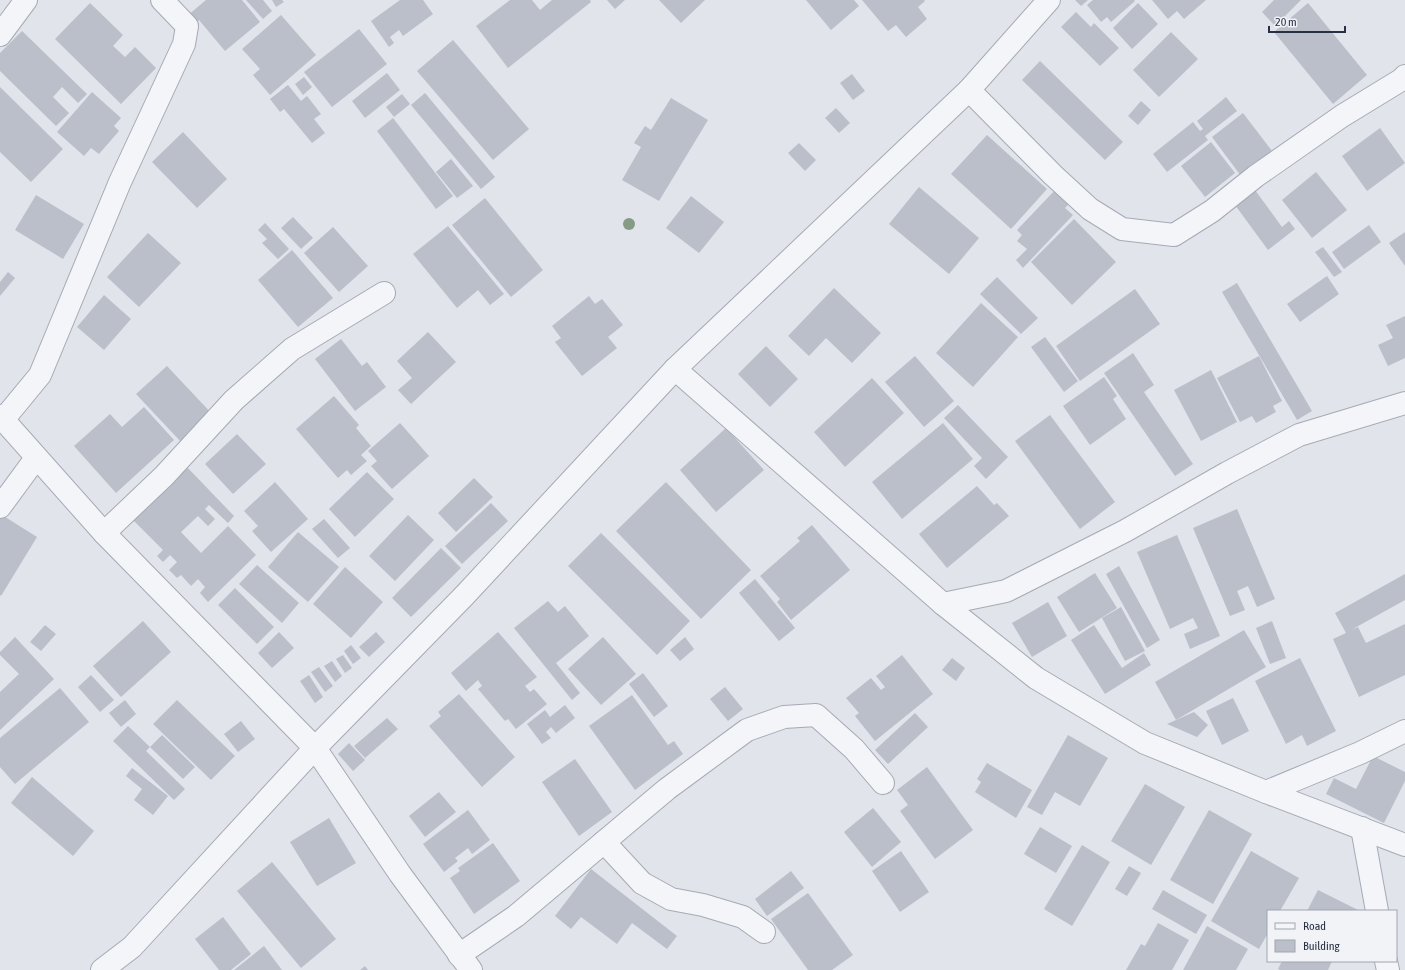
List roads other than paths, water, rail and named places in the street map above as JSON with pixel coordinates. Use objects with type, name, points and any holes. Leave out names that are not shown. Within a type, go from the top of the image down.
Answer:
[{"type":"street","points":[[0,35],[26,0]]},
{"type":"street","points":[[162,0],[187,26],[184,44],[120,182],[40,375],[2,418],[104,533],[314,748],[400,874],[465,962],[516,916],[666,789],[747,730],[784,717],[816,716],[854,749],[883,783]]},
{"type":"street","points":[[102,970],[132,947],[314,748],[464,596],[675,369],[969,90],[1049,0]]},
{"type":"street","points":[[969,90],[1053,175],[1090,209],[1122,228],[1174,235],[1212,211],[1256,176],[1342,116],[1401,80],[1405,76]]},
{"type":"street","points":[[104,533],[164,476],[234,400],[292,349],[384,293]]},
{"type":"street","points":[[675,369],[944,604],[1036,678],[1145,743],[1266,792],[1405,845]]},
{"type":"street","points":[[944,604],[1006,591],[1125,531],[1227,473],[1299,435],[1405,403]]},
{"type":"street","points":[[0,507],[36,458]]},
{"type":"street","points":[[1266,792],[1360,753],[1405,731]]},
{"type":"street","points":[[1362,828],[1377,910]]},
{"type":"street","points":[[604,842],[642,883],[671,899],[703,905],[743,917],[764,932]]}]
